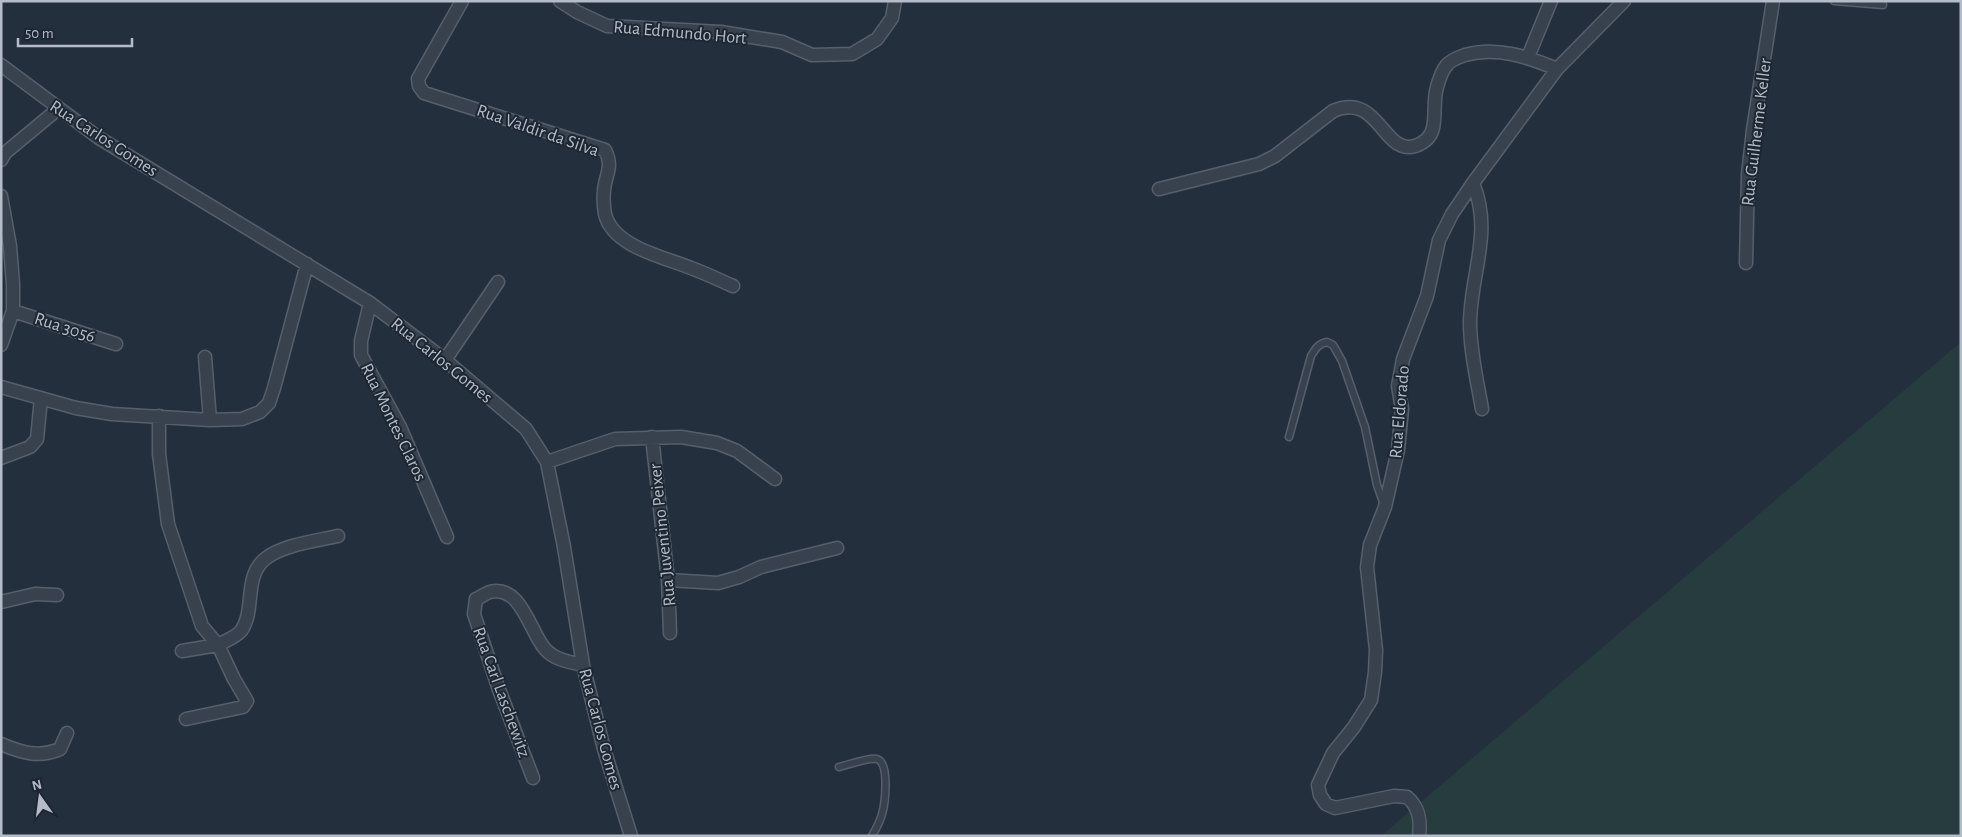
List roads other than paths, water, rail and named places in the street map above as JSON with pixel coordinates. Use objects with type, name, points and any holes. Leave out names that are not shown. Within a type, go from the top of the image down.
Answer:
[{"type":"street","name":"Rua Valdir da Silva","points":[[462,1],[418,79],[419,86],[424,93],[605,150],[609,157],[610,168],[604,190],[605,214],[616,234],[639,248],[734,286]]},
{"type":"street","name":"Rua Edmundo Hort","points":[[560,1],[577,12],[607,26],[721,32],[782,42],[812,55],[852,54],[877,39],[892,18],[895,1]]},
{"type":"street","points":[[1528,57],[1551,1]]},
{"type":"street","name":"Rua Eldorado","points":[[1419,836],[1419,814],[1415,804],[1407,797],[1394,796],[1335,808],[1326,804],[1320,795],[1318,785],[1333,753],[1354,727],[1371,700],[1376,650],[1367,567],[1370,545],[1385,507],[1398,450],[1402,409],[1398,386],[1403,359],[1427,296],[1439,240],[1452,214],[1557,68],[1624,1]]},
{"type":"street","name":"Rua Guilherme Keller","points":[[1746,262],[1748,174],[1773,1]]},
{"type":"street","points":[[1159,189],[1259,164],[1275,156],[1333,111],[1342,107],[1359,108],[1367,112],[1392,140],[1404,147],[1414,146],[1426,141],[1433,127],[1437,88],[1447,65],[1458,57],[1476,52],[1494,51],[1528,57],[1557,68]]},
{"type":"street","name":"Rua Carlos Gomes","points":[[1,65],[99,138],[370,303],[445,360],[526,429],[547,462],[564,547],[583,665],[604,748],[631,836]]},
{"type":"street","points":[[1,160],[5,153],[58,109]]},
{"type":"street","points":[[1473,183],[1480,199],[1482,234],[1472,292],[1470,322],[1472,348],[1482,409]]},
{"type":"street","points":[[1,196],[10,246],[13,284],[13,311],[1,345]]},
{"type":"street","points":[[1,387],[76,408],[112,414],[210,420],[242,419],[260,412],[269,403],[307,264]]},
{"type":"street","points":[[445,360],[498,282]]},
{"type":"street","name":"Rua Montes Claros","points":[[370,303],[360,341],[361,355],[400,427],[447,537]]},
{"type":"street","name":"Rua 3056","points":[[13,311],[116,344]]},
{"type":"street","points":[[205,357],[210,420]]},
{"type":"street","points":[[1,458],[30,447],[36,439],[42,398]]},
{"type":"street","points":[[159,416],[159,454],[168,524],[202,626],[218,645],[247,701],[246,705],[186,719]]},
{"type":"street","name":"Rua Juventino Peixer","points":[[652,437],[668,580],[670,633]]},
{"type":"street","points":[[547,462],[615,439],[680,437],[717,443],[737,451],[774,479]]},
{"type":"street","points":[[182,651],[218,645],[241,630],[248,612],[251,585],[263,561],[292,547],[338,536]]},
{"type":"street","points":[[668,580],[718,583],[761,567],[836,548]]},
{"type":"street","name":"Rua Carl Laschewitz","points":[[533,778],[498,687],[474,614],[476,599],[490,592],[501,591],[518,601],[544,648],[562,660],[583,665]]},
{"type":"street","points":[[1,602],[35,594],[58,595]]},
{"type":"street","points":[[1,744],[31,755],[49,754],[60,749],[68,733]]},
{"type":"lane","points":[[1834,1],[1883,5]]},
{"type":"lane","points":[[1289,437],[1311,356],[1316,347],[1328,342],[1342,361],[1365,427],[1377,485],[1385,507]]},
{"type":"lane","points":[[839,767],[875,758],[881,761],[884,766],[886,789],[882,814],[872,836]]}]
